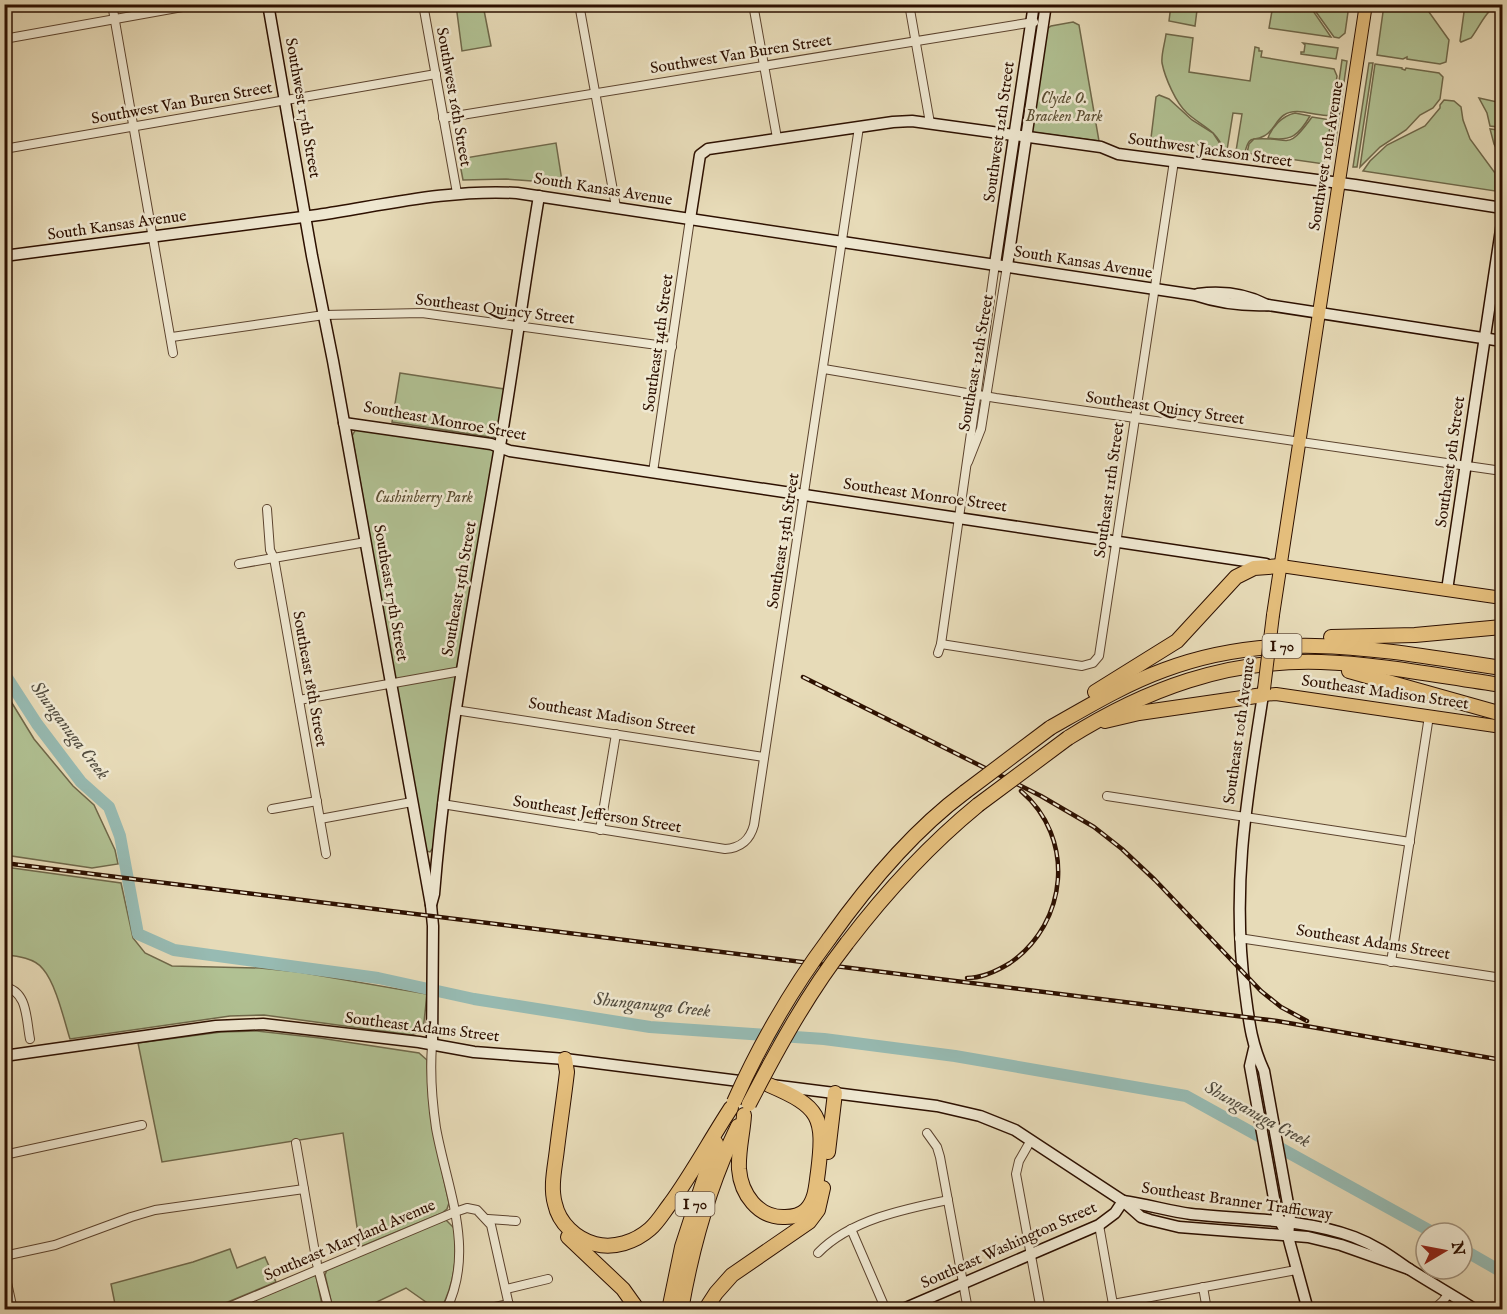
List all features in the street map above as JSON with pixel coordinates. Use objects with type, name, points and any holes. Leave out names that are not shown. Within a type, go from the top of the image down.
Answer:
[{"type":"highway","points":[[1073,715],[1083,699],[1177,640],[1236,577],[1254,568],[1281,566]]},
{"type":"highway","points":[[1292,645],[1322,638],[1415,635],[1503,627]]},
{"type":"highway","name":"I 70","points":[[669,1310],[682,1247],[715,1146],[732,1105],[780,1012],[854,906],[948,804],[1050,728],[1112,692],[1175,666],[1234,651],[1292,645],[1345,646],[1503,668]]},
{"type":"highway","points":[[1293,663],[1341,669],[1503,714]]},
{"type":"highway","name":"I 70","points":[[681,1310],[702,1220],[725,1156],[747,1109],[790,1029],[822,977],[873,910],[938,839],[978,805],[1068,738],[1096,721],[1150,693],[1196,678],[1243,667],[1293,663],[1350,664],[1503,685]]},
{"type":"highway","points":[[1096,721],[1107,721],[1139,713],[1263,692]]},
{"type":"highway","points":[[565,1059],[567,1072],[553,1194],[562,1220],[572,1232],[590,1242],[609,1246],[620,1244],[637,1238],[651,1228],[686,1182],[732,1105]]},
{"type":"highway","points":[[565,1059],[560,1072],[547,1185],[548,1203],[560,1227],[623,1289],[638,1310]]},
{"type":"highway","points":[[769,1085],[792,1095],[809,1107],[818,1119],[822,1141]]},
{"type":"highway","points":[[747,1109],[739,1149],[741,1179],[746,1194],[754,1205],[771,1215],[792,1217],[807,1209],[816,1191],[822,1141],[832,1093]]},
{"type":"highway","points":[[705,1310],[732,1275],[797,1232],[814,1216],[822,1196],[832,1093]]},
{"type":"main road","name":"Southwest 17th Street","points":[[268,4],[306,216]]},
{"type":"main road","name":"Southwest 12th Street","points":[[995,264],[1034,4]]},
{"type":"main road","name":"Southwest 12th Street","points":[[1007,266],[1046,4]]},
{"type":"main road","name":"Southwest 10th Avenue","points":[[1320,313],[1366,4]]},
{"type":"main road","name":"Southwest Jackson Street","points":[[690,219],[702,152],[714,147],[893,122],[930,123],[1101,147],[1118,154],[1339,183],[1503,208]]},
{"type":"main road","name":"South Kansas Avenue","points":[[4,256],[306,216],[457,193],[491,191],[616,207],[995,264],[1195,295],[1215,301],[1248,306],[1268,305],[1503,341]]},
{"type":"main road","name":"Southeast 15th Street","points":[[432,1045],[431,905],[442,804],[461,671],[500,447],[539,196]]},
{"type":"main road","name":"Southeast 17th Street","points":[[306,216],[431,905]]},
{"type":"main road","name":"Southeast 9th Street","points":[[1447,590],[1503,223]]},
{"type":"main road","name":"Southeast 10th Avenue","points":[[1308,1310],[1285,1223],[1285,1192],[1264,1071],[1254,1049],[1239,938],[1240,869],[1244,817],[1320,313]]},
{"type":"main road","name":"Southeast Monroe Street","points":[[344,423],[491,444],[510,451],[1503,598]]},
{"type":"main road","name":"Southeast Madison Street","points":[[1263,692],[1503,727]]},
{"type":"main road","points":[[423,860],[434,853],[437,846]]},
{"type":"main road","name":"Southeast Adams Street","points":[[4,1056],[216,1026],[248,1024],[297,1027],[474,1052],[565,1059],[832,1093]]},
{"type":"main road","name":"Southeast 10th Avenue","points":[[1254,1049],[1250,1066],[1277,1215],[1285,1223]]},
{"type":"main road","name":"Southeast Branner Trafficway","points":[[832,1093],[949,1108],[980,1116],[1015,1130],[1123,1201],[1141,1217],[1169,1225],[1308,1237],[1341,1245],[1409,1269]]},
{"type":"main road","name":"Southeast Branner Trafficway","points":[[1123,1201],[1191,1214],[1307,1224],[1353,1237],[1386,1252],[1409,1269],[1476,1310]]},
{"type":"main road","name":"Southeast Washington Street","points":[[901,1310],[1099,1225],[1115,1213],[1123,1201]]},
{"type":"street","points":[[112,4],[173,352]]},
{"type":"street","points":[[4,39],[199,4]]},
{"type":"street","name":"Southwest 16th Street","points":[[423,4],[457,193]]},
{"type":"street","points":[[579,4],[616,207]]},
{"type":"street","points":[[753,4],[777,138]]},
{"type":"street","points":[[909,4],[930,123]]},
{"type":"street","name":"Southwest Van Buren Street","points":[[443,118],[1032,21],[1044,23]]},
{"type":"street","name":"Southwest Van Buren Street","points":[[4,149],[436,74]]},
{"type":"street","name":"Southeast 13th Street","points":[[746,842],[753,832],[859,127]]},
{"type":"street","name":"Southeast 11th Street","points":[[941,644],[1082,666],[1098,659],[1174,161]]},
{"type":"street","name":"Southeast 14th Street","points":[[653,472],[690,219]]},
{"type":"street","name":"Southeast 12th Street","points":[[938,653],[995,264]]},
{"type":"street","name":"Southeast 12th Street","points":[[967,463],[981,429],[988,396],[1007,266]]},
{"type":"street","name":"Southeast Quincy Street","points":[[172,337],[324,315],[422,313],[672,347]]},
{"type":"street","name":"Southeast Quincy Street","points":[[824,369],[1134,418],[1503,471]]},
{"type":"street","name":"Southeast 18th Street","points":[[267,509],[270,550],[274,558],[326,854]]},
{"type":"street","points":[[239,564],[366,542]]},
{"type":"street","points":[[299,700],[461,671]]},
{"type":"street","name":"Southeast Madison Street","points":[[455,710],[764,757]]},
{"type":"street","points":[[1391,962],[1429,716]]},
{"type":"street","points":[[600,830],[616,734]]},
{"type":"street","points":[[1107,796],[1410,842]]},
{"type":"street","points":[[272,809],[317,801]]},
{"type":"street","points":[[320,819],[412,802]]},
{"type":"street","name":"Southeast Jefferson Street","points":[[442,804],[724,849],[735,848],[746,842]]},
{"type":"street","name":"Southeast Adams Street","points":[[1239,938],[1503,978]]},
{"type":"street","points":[[4,987],[16,990],[22,999],[30,1039]]},
{"type":"street","name":"Southeast 15th Street","points":[[432,1045],[431,1082],[434,1112],[460,1240],[459,1269],[453,1297],[446,1310]]},
{"type":"street","points":[[4,1155],[142,1125]]},
{"type":"street","points":[[927,1133],[937,1147],[940,1157],[968,1310]]},
{"type":"street","points":[[1031,1140],[1018,1161],[1016,1174],[1041,1310]]},
{"type":"street","points":[[296,1143],[318,1269],[328,1310]]},
{"type":"street","points":[[4,1256],[55,1245],[155,1210],[304,1189]]},
{"type":"street","points":[[818,1253],[832,1240],[851,1229],[885,1216],[948,1200]]},
{"type":"street","name":"Southeast Maryland Avenue","points":[[222,1310],[455,1212],[472,1209],[488,1219],[516,1221]]},
{"type":"street","points":[[481,1310],[510,1307],[495,1234],[488,1219]]},
{"type":"street","points":[[1099,1225],[1114,1307],[1203,1287],[1296,1270]]},
{"type":"street","points":[[851,1229],[886,1310]]},
{"type":"street","points":[[4,1269],[13,1310]]},
{"type":"street","points":[[506,1288],[548,1279]]},
{"type":"street","points":[[1203,1287],[1207,1310]]},
{"type":"street","points":[[1433,1310],[1449,1293]]},
{"type":"green space","points":[[456,5],[483,5],[491,46],[462,51]]},
{"type":"green space","points":[[1171,5],[1191,5],[1197,10],[1195,26],[1169,21]]},
{"type":"green space","points":[[1273,5],[1309,5],[1331,37],[1269,28]]},
{"type":"green space","points":[[1311,5],[1349,5],[1345,33],[1339,38],[1334,37]]},
{"type":"green space","points":[[1384,5],[1424,5],[1449,40],[1446,62],[1440,64],[1407,59],[1407,57],[1403,59],[1377,55]]},
{"type":"green space","points":[[1465,5],[1498,5],[1487,14],[1471,38],[1461,42],[1460,41]]},
{"type":"green space","name":"Clyde O. Bracken Park","points":[[1073,22],[1079,25],[1099,141],[1031,132],[1047,29],[1051,26]]},
{"type":"green space","points":[[1166,34],[1193,38],[1189,72],[1250,81],[1255,47],[1262,51],[1261,57],[1334,69],[1337,76],[1331,115],[1295,112],[1284,115],[1267,134],[1250,140],[1245,152],[1236,151],[1242,114],[1233,113],[1227,150],[1223,149],[1213,133],[1183,109],[1172,90],[1162,63]]},
{"type":"green space","points":[[1303,43],[1338,48],[1336,59],[1301,54],[1304,52]]},
{"type":"green space","points":[[1342,60],[1347,61],[1335,145],[1330,144]]},
{"type":"green space","points":[[1369,63],[1373,63],[1357,167],[1353,167]]},
{"type":"green space","points":[[1375,64],[1439,73],[1443,77],[1440,99],[1433,108],[1420,115],[1406,130],[1380,147],[1360,167]]},
{"type":"green space","points":[[1159,95],[1169,99],[1192,120],[1213,133],[1220,148],[1151,138],[1156,97]]},
{"type":"green space","points":[[1479,98],[1502,103],[1500,150],[1497,150],[1494,144],[1490,129],[1498,130],[1498,127],[1490,126],[1487,113]]},
{"type":"green space","points":[[1444,100],[1454,101],[1461,107],[1470,139],[1495,173],[1495,191],[1363,171],[1387,145],[1425,126]]},
{"type":"green space","points":[[1295,113],[1310,116],[1294,136],[1283,139],[1268,138],[1278,122]]},
{"type":"green space","points":[[1312,117],[1331,120],[1324,164],[1247,153],[1249,144],[1254,139],[1292,139]]},
{"type":"green space","points":[[556,143],[562,181],[560,183],[506,179],[463,180],[459,159]]},
{"type":"green space","points":[[400,373],[504,389],[497,438],[392,422]]},
{"type":"green space","name":"Cushinberry Park","points":[[356,429],[493,448],[494,452],[457,667],[433,848],[430,852],[426,851],[352,436]]},
{"type":"green space","points":[[4,690],[34,739],[73,786],[94,805],[115,850],[118,864],[92,868],[5,855]]},
{"type":"green space","points":[[5,867],[121,883],[133,938],[145,953],[172,966],[260,968],[299,972],[427,994],[423,1031],[411,1035],[264,1015],[230,1016],[70,1039],[56,993],[40,965],[31,960],[5,955]]},
{"type":"green space","points":[[257,1031],[419,1053],[427,1060],[431,1115],[449,1203],[447,1209],[360,1247],[343,1133],[162,1162],[138,1043],[221,1032]]},
{"type":"green space","points":[[446,1220],[454,1228],[455,1259],[452,1280],[441,1309],[436,1309],[406,1288],[362,1309],[333,1309],[325,1275],[329,1264]]},
{"type":"green space","points":[[230,1249],[237,1268],[265,1257],[276,1282],[211,1309],[116,1309],[111,1284],[193,1262]]},
{"type":"green space","points":[[313,1275],[316,1276],[323,1309],[254,1309],[250,1301]]},
{"type":"waterway","name":"Shunganuga Creek","points":[[4,673],[37,724],[81,782],[109,807],[120,836],[138,934],[174,950],[378,978],[474,999],[650,1027],[824,1039],[955,1056],[1186,1096],[1414,1222]]},
{"type":"waterway","name":"Shunganuga Creek","points":[[1474,1256],[1502,1272]]},
{"type":"railway","points":[[803,677],[1041,796],[1094,827],[1155,880],[1261,991],[1281,1007],[1307,1021]]},
{"type":"railway","points":[[967,978],[989,974],[1010,963],[1029,946],[1044,926],[1053,903],[1058,880],[1057,856],[1051,832],[1039,810],[1021,791]]},
{"type":"railway","points":[[4,863],[1277,1021],[1502,1060]]}]
